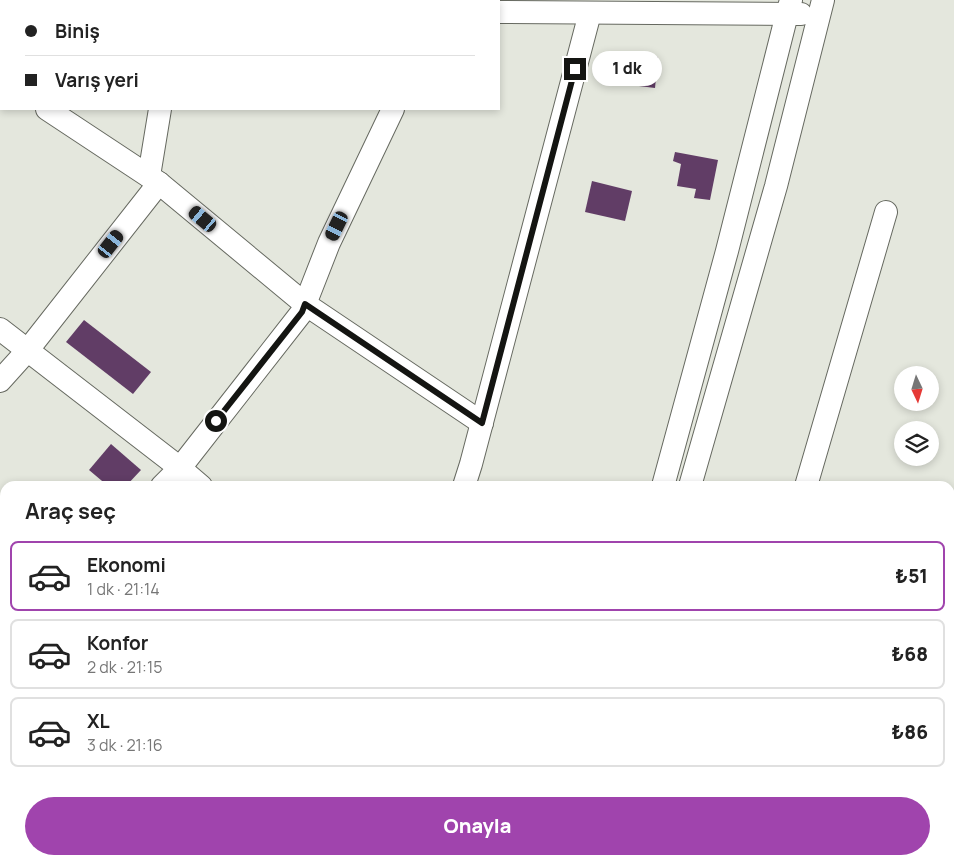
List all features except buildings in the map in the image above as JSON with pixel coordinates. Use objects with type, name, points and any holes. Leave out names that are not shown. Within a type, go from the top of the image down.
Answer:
[{"type":"street","points":[[664,481],[727,251],[789,7]]},
{"type":"street","points":[[500,12],[590,13],[821,7],[776,186],[691,481]]},
{"type":"street","points":[[465,481],[590,13]]},
{"type":"street","points":[[49,110],[154,179],[305,304],[482,423]]},
{"type":"street","points":[[0,380],[27,351],[154,179],[160,110]]},
{"type":"street","points":[[167,481],[180,468],[302,312],[329,243],[393,110]]},
{"type":"street","points":[[807,481],[886,212]]},
{"type":"street","points":[[0,329],[195,481]]},
{"type":"route","points":[[216,421],[302,312],[305,304],[482,423],[575,69]]}]
